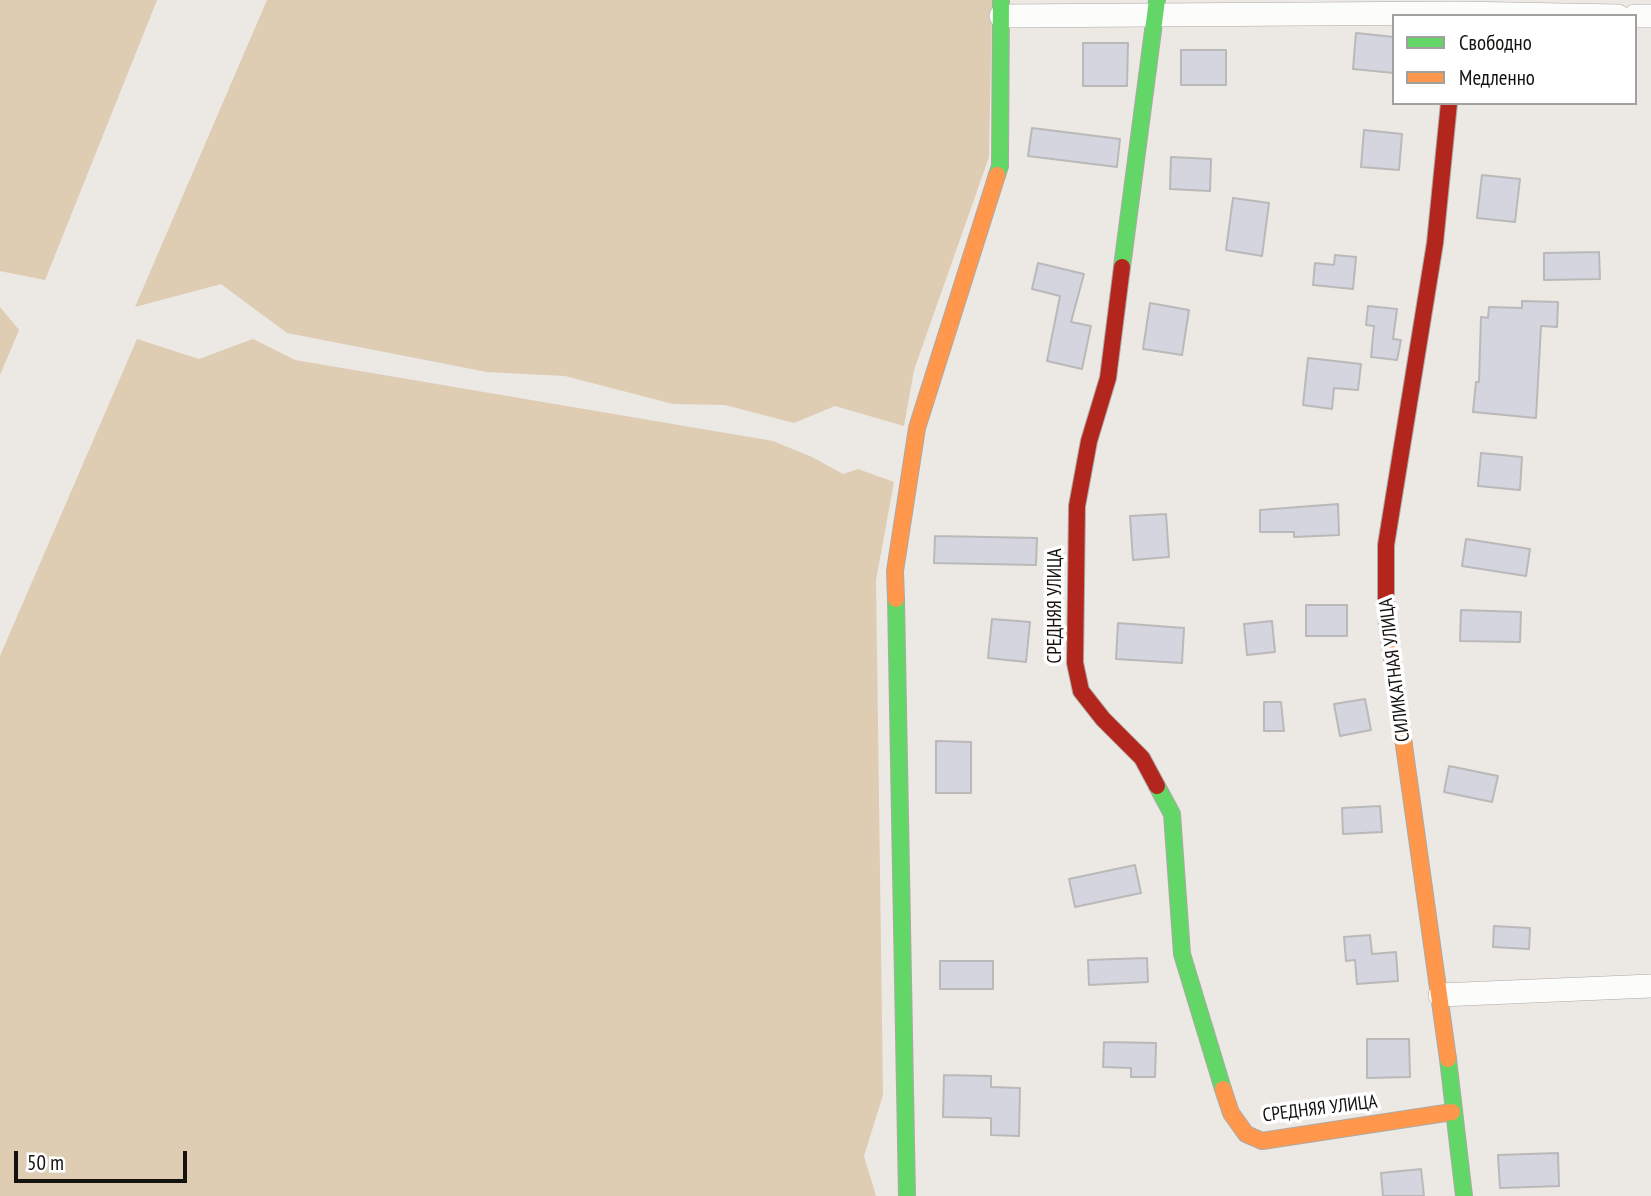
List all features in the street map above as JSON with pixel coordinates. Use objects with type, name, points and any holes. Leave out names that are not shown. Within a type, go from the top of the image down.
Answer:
[{"type":"street","points":[[907,1196],[895,571],[917,428],[1000,166],[1001,8],[1458,9],[1572,14]]},
{"type":"street","name":"СРЕДНЯЯ УЛИЦА","points":[[1156,8],[1108,378],[1089,441],[1077,506],[1075,663],[1081,691],[1103,719],[1142,758],[1172,814],[1182,954],[1231,1113],[1246,1134],[1262,1141],[1452,1111]]},
{"type":"street","name":"СИЛИКАТНАЯ УЛИЦА","points":[[1449,105],[1435,243],[1386,545],[1386,624],[1440,995],[1464,1196]]},
{"type":"street","points":[[1440,995],[1651,986]]},
{"type":"shaded area","points":[[0,0],[157,0],[45,280],[0,271]]},
{"type":"shaded area","points":[[267,0],[992,0],[989,157],[914,370],[904,426],[835,406],[794,423],[725,405],[673,404],[565,376],[487,372],[287,333],[221,284],[135,307]]},
{"type":"shaded area","points":[[0,307],[19,330],[0,375]]},
{"type":"shaded area","points":[[137,339],[199,359],[253,339],[295,360],[773,441],[812,457],[843,474],[858,469],[894,482],[876,580],[883,1095],[864,1156],[876,1196],[0,1196],[0,656]]},
{"type":"building","points":[[1356,33],[1392,37],[1392,73],[1353,69]]},
{"type":"building","points":[[1083,43],[1128,43],[1127,86],[1083,86]]},
{"type":"building","points":[[1181,50],[1226,50],[1226,85],[1181,85]]},
{"type":"building","points":[[1032,128],[1120,139],[1117,167],[1028,156]]},
{"type":"building","points":[[1364,130],[1402,134],[1399,170],[1361,167]]},
{"type":"building","points":[[1171,157],[1211,159],[1210,191],[1170,189]]},
{"type":"building","points":[[1482,175],[1520,179],[1515,222],[1477,218]]},
{"type":"building","points":[[1233,198],[1269,203],[1262,256],[1226,250]]},
{"type":"building","points":[[1599,252],[1600,279],[1544,280],[1544,253]]},
{"type":"building","points":[[1335,255],[1356,257],[1353,289],[1313,285],[1315,263],[1334,265]]},
{"type":"building","points":[[1038,263],[1084,274],[1071,322],[1091,326],[1082,369],[1047,361],[1060,296],[1032,289]]},
{"type":"building","points":[[1522,301],[1558,302],[1557,327],[1541,326],[1536,418],[1473,412],[1476,382],[1479,382],[1481,317],[1488,318],[1489,307],[1522,308]]},
{"type":"building","points":[[1150,303],[1189,310],[1182,355],[1143,349]]},
{"type":"building","points":[[1368,306],[1397,309],[1393,339],[1401,340],[1397,360],[1371,357],[1374,326],[1366,325]]},
{"type":"building","points":[[1308,358],[1361,364],[1358,390],[1334,388],[1332,409],[1303,405]]},
{"type":"building","points":[[1481,453],[1522,457],[1520,490],[1478,486]]},
{"type":"building","points":[[1338,504],[1339,535],[1294,537],[1294,532],[1260,532],[1260,510]]},
{"type":"building","points":[[1166,514],[1169,557],[1133,560],[1130,516]]},
{"type":"building","points":[[935,536],[1037,538],[1036,565],[934,563]]},
{"type":"building","points":[[1466,539],[1530,549],[1526,576],[1462,566]]},
{"type":"building","points":[[1306,605],[1347,605],[1347,636],[1306,636]]},
{"type":"building","points":[[1461,610],[1521,612],[1520,642],[1460,641]]},
{"type":"building","points":[[992,619],[1030,622],[1026,662],[988,658]]},
{"type":"building","points":[[1272,621],[1275,652],[1247,655],[1244,624]]},
{"type":"building","points":[[1118,623],[1184,628],[1182,663],[1116,659]]},
{"type":"building","points":[[1365,699],[1371,730],[1340,736],[1334,704]]},
{"type":"building","points":[[1264,702],[1281,702],[1284,731],[1264,731]]},
{"type":"building","points":[[936,741],[971,742],[971,793],[936,793]]},
{"type":"building","points":[[1449,766],[1498,776],[1492,802],[1444,792]]},
{"type":"building","points":[[1380,806],[1382,832],[1343,834],[1342,808]]},
{"type":"building","points":[[1135,865],[1141,893],[1075,907],[1069,879]]},
{"type":"building","points":[[1494,926],[1530,928],[1529,949],[1493,947]]},
{"type":"building","points":[[1370,935],[1372,954],[1396,952],[1398,981],[1357,984],[1355,960],[1346,961],[1344,937]]},
{"type":"building","points":[[1147,958],[1148,982],[1089,985],[1088,960]]},
{"type":"building","points":[[940,961],[993,961],[993,989],[940,989]]},
{"type":"building","points":[[1367,1039],[1409,1039],[1410,1077],[1367,1078]]},
{"type":"building","points":[[1104,1042],[1156,1043],[1155,1077],[1131,1077],[1131,1068],[1103,1067]]},
{"type":"building","points":[[944,1075],[991,1076],[991,1087],[1020,1088],[1019,1136],[991,1135],[991,1118],[943,1117]]},
{"type":"building","points":[[1558,1153],[1559,1186],[1500,1188],[1498,1155]]},
{"type":"building","points":[[1421,1169],[1424,1196],[1383,1196],[1381,1173]]},
{"type":"traffic: fast","points":[[997,175],[1000,166],[1001,0]]},
{"type":"traffic: fast","points":[[1122,267],[1157,0]]},
{"type":"traffic: fast","points":[[896,599],[907,1196]]},
{"type":"traffic: fast","points":[[1157,786],[1172,814],[1182,954],[1223,1089]]},
{"type":"traffic: fast","points":[[1448,1059],[1464,1196]]},
{"type":"traffic: slow","points":[[896,599],[895,571],[917,428],[997,175]]},
{"type":"traffic: slow","points":[[1386,617],[1448,1059]]},
{"type":"traffic: slow","points":[[1223,1089],[1231,1113],[1246,1134],[1262,1141],[1452,1112]]},
{"type":"traffic: jam","points":[[1386,617],[1386,545],[1435,243],[1449,105]]},
{"type":"traffic: jam","points":[[1122,267],[1108,378],[1089,441],[1077,506],[1075,663],[1081,691],[1103,719],[1142,758],[1157,786]]}]
